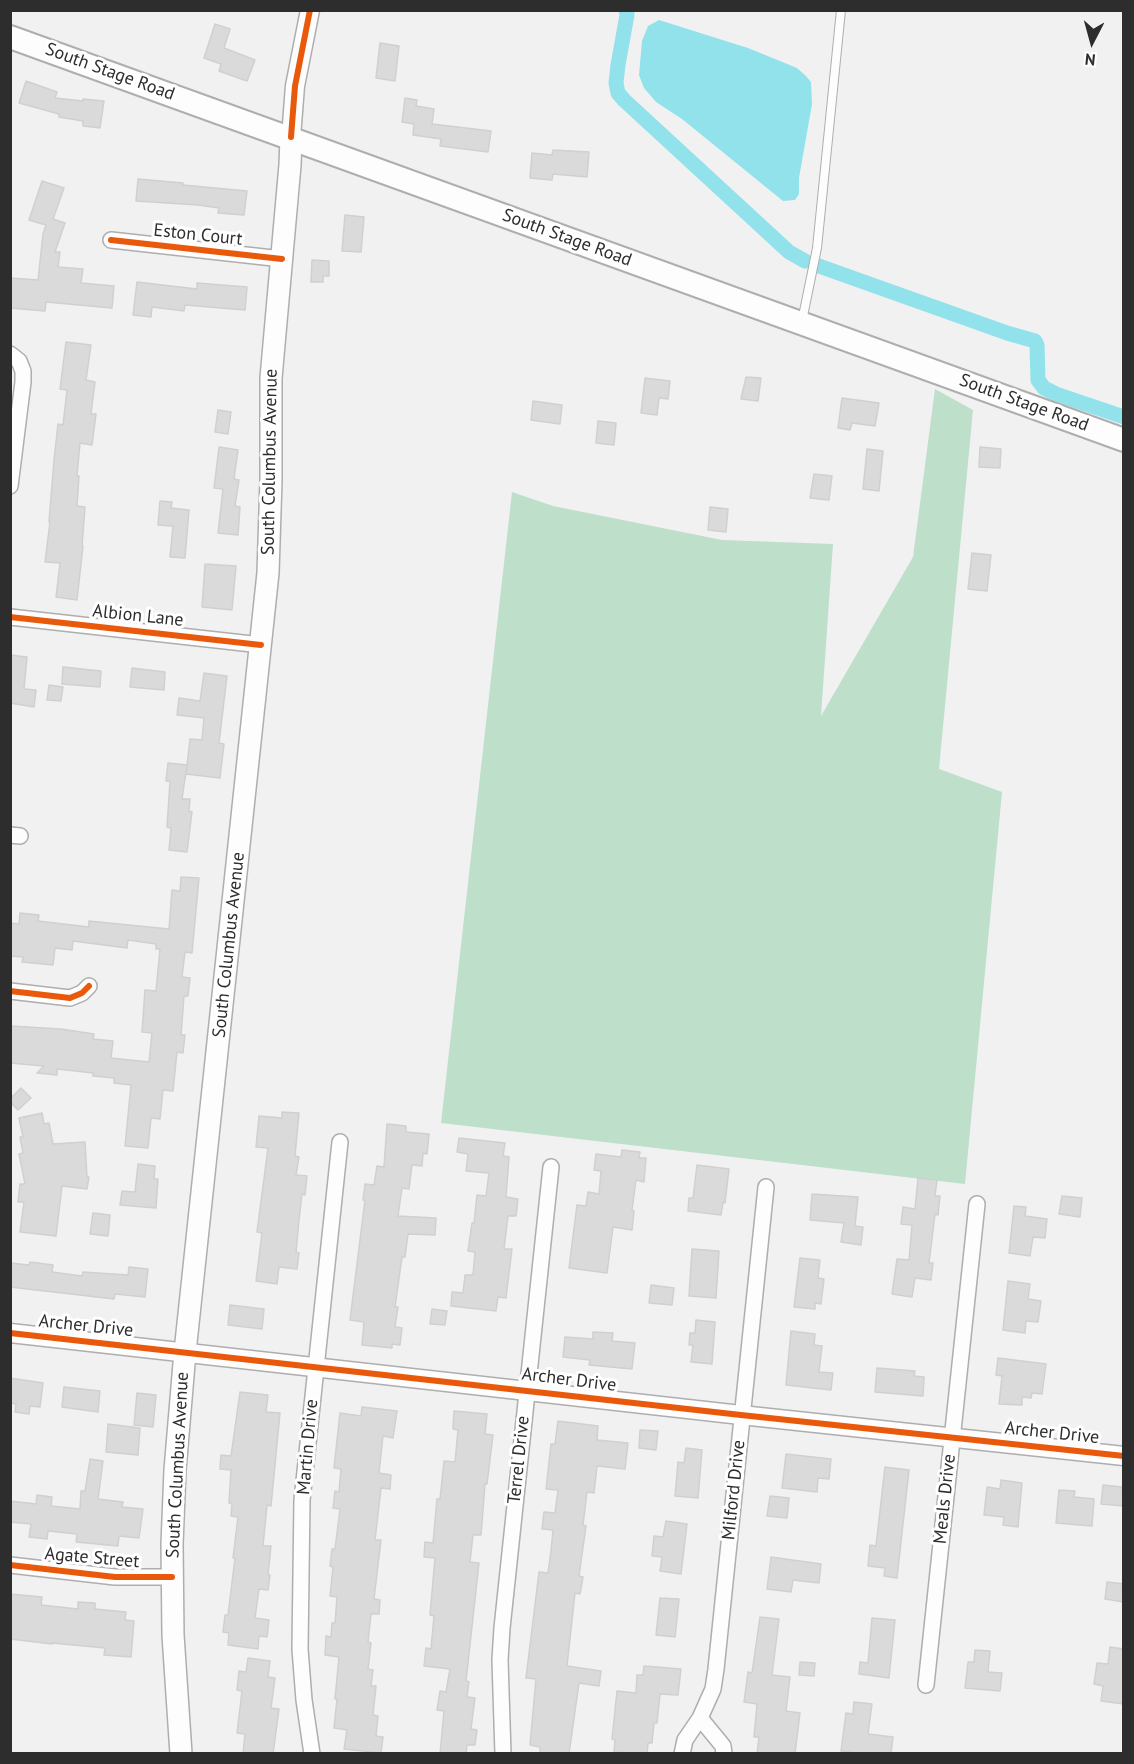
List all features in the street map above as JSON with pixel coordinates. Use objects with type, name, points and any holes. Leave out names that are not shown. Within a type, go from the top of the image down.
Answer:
[{"type":"main road","name":"South Stage Road","points":[[10,37],[1124,440]]},
{"type":"main road","name":"South Columbus Avenue","points":[[181,1754],[172,1577],[175,1470],[185,1352],[269,554],[271,378],[291,137]]},
{"type":"street","points":[[291,137],[296,86],[310,10]]},
{"type":"street","name":"Eston Court","points":[[111,240],[282,259]]},
{"type":"street","points":[[10,486],[23,382],[23,371],[15,358]]},
{"type":"street","name":"Albion Lane","points":[[10,617],[261,645]]},
{"type":"street","points":[[10,991],[70,998],[82,993],[89,986]]},
{"type":"street","name":"Martin Drive","points":[[312,1754],[304,1700],[300,1649],[302,1500],[340,1142]]},
{"type":"street","name":"Terrel Drive","points":[[503,1754],[500,1660],[502,1628],[551,1167]]},
{"type":"street","name":"Milford Drive","points":[[681,1754],[685,1740],[700,1718],[713,1689],[716,1669],[766,1187]]},
{"type":"street","name":"Meals Drive","points":[[926,1685],[977,1204]]},
{"type":"street","name":"Archer Drive","points":[[10,1333],[1124,1456]]},
{"type":"street","name":"Agate Street","points":[[10,1565],[115,1577],[172,1577]]},
{"type":"street","points":[[700,1718],[720,1741],[724,1754]]},
{"type":"lane","points":[[802,323],[817,248],[841,10]]},
{"type":"green space","points":[[935,389],[973,410],[939,769],[1002,792],[965,1184],[441,1123],[512,492],[553,506],[722,540],[833,544],[821,716],[913,557]]},
{"type":"water","points":[[659,20],[748,48],[797,68],[811,82],[812,104],[799,178],[799,194],[795,200],[783,201],[682,119],[656,102],[644,88],[639,75],[642,41],[648,26]]},
{"type":"building","points":[[215,24],[230,29],[224,48],[255,60],[247,81],[219,71],[221,64],[204,58]]},
{"type":"building","points":[[380,43],[399,46],[395,81],[376,78]]},
{"type":"building","points":[[26,81],[57,92],[55,98],[104,101],[100,128],[83,126],[83,121],[59,117],[59,114],[19,103]]},
{"type":"building","points":[[405,98],[417,100],[416,106],[434,109],[432,124],[491,131],[488,152],[440,146],[441,139],[413,135],[414,124],[402,122]]},
{"type":"building","points":[[553,150],[589,152],[587,177],[553,174],[552,180],[530,178],[532,153],[552,155]]},
{"type":"building","points":[[138,179],[247,191],[244,215],[218,213],[219,208],[198,205],[136,201]]},
{"type":"building","points":[[42,181],[64,188],[53,219],[65,223],[55,252],[60,252],[58,267],[83,269],[81,283],[114,286],[112,308],[46,302],[45,311],[10,308],[10,278],[38,280],[46,225],[29,220]]},
{"type":"building","points":[[345,215],[364,217],[361,252],[342,251]]},
{"type":"building","points":[[312,260],[329,261],[329,276],[323,276],[323,282],[311,282]]},
{"type":"building","points":[[137,282],[197,289],[197,283],[247,287],[245,310],[185,305],[184,311],[152,307],[151,317],[133,315]]},
{"type":"building","points":[[66,342],[91,345],[86,380],[95,382],[91,414],[96,414],[92,445],[80,443],[77,476],[79,476],[77,506],[85,507],[77,600],[56,597],[60,563],[45,562],[58,424],[63,425],[67,390],[60,389]]},
{"type":"building","points":[[746,377],[761,378],[758,401],[741,399]]},
{"type":"building","points":[[645,378],[670,381],[668,399],[659,398],[657,415],[641,413]]},
{"type":"building","points":[[842,398],[879,403],[875,426],[852,423],[850,430],[838,428]]},
{"type":"building","points":[[533,401],[562,405],[560,424],[531,420]]},
{"type":"building","points":[[218,410],[231,412],[228,434],[215,432]]},
{"type":"building","points":[[598,421],[616,423],[614,445],[596,443]]},
{"type":"building","points":[[219,447],[238,450],[234,479],[239,480],[235,506],[240,507],[238,535],[218,533],[223,489],[214,488]]},
{"type":"building","points":[[980,447],[1001,449],[1000,468],[979,467]]},
{"type":"building","points":[[867,449],[883,451],[879,491],[863,489]]},
{"type":"building","points":[[814,474],[832,476],[829,500],[810,498]]},
{"type":"building","points":[[160,501],[172,502],[171,508],[189,510],[185,558],[170,557],[173,526],[158,525]]},
{"type":"building","points":[[710,507],[728,509],[726,532],[708,530]]},
{"type":"building","points":[[972,553],[991,555],[987,591],[968,589]]},
{"type":"building","points":[[205,564],[236,566],[232,610],[202,607]]},
{"type":"building","points":[[10,655],[27,657],[24,689],[36,690],[34,707],[10,703]]},
{"type":"building","points":[[63,667],[101,671],[100,687],[62,684]]},
{"type":"building","points":[[132,668],[165,672],[164,690],[130,687]]},
{"type":"building","points":[[204,673],[227,676],[219,743],[224,744],[220,778],[186,774],[190,739],[202,740],[204,718],[177,715],[179,698],[200,701]]},
{"type":"building","points":[[49,685],[63,687],[61,701],[47,700]]},
{"type":"building","points":[[168,763],[187,765],[182,799],[190,799],[189,811],[192,812],[187,852],[169,850],[171,828],[167,827],[170,781],[166,781]]},
{"type":"building","points":[[181,877],[199,878],[192,953],[185,952],[182,977],[190,978],[188,996],[184,996],[181,1035],[185,1035],[183,1053],[177,1052],[173,1091],[163,1090],[160,1119],[151,1118],[148,1148],[125,1146],[131,1085],[114,1083],[114,1078],[93,1076],[93,1073],[57,1069],[57,1075],[37,1073],[44,1066],[10,1063],[10,1026],[61,1029],[94,1034],[93,1039],[113,1041],[111,1058],[149,1062],[152,1033],[142,1032],[145,990],[156,991],[160,949],[156,949],[156,944],[128,940],[127,948],[73,941],[72,950],[55,948],[53,965],[22,962],[23,957],[10,956],[10,923],[19,924],[20,913],[39,915],[38,921],[89,927],[89,921],[169,929],[172,890],[180,891]]},
{"type":"building","points":[[21,1088],[31,1098],[18,1110],[10,1099]]},
{"type":"building","points":[[282,1112],[299,1113],[295,1156],[299,1157],[296,1175],[307,1176],[299,1220],[297,1269],[279,1267],[277,1284],[256,1281],[262,1233],[257,1232],[268,1148],[256,1147],[259,1116],[282,1118]]},
{"type":"building","points":[[42,1113],[44,1124],[49,1123],[53,1144],[85,1142],[87,1177],[89,1177],[87,1189],[62,1186],[56,1236],[20,1232],[24,1202],[18,1202],[20,1184],[25,1184],[19,1154],[23,1153],[20,1137],[23,1137],[19,1118]]},
{"type":"building","points":[[387,1124],[406,1126],[406,1132],[429,1134],[427,1154],[423,1153],[422,1166],[412,1165],[409,1189],[402,1188],[398,1216],[436,1218],[435,1235],[408,1234],[405,1257],[402,1257],[395,1307],[398,1307],[395,1327],[402,1328],[400,1345],[392,1344],[392,1348],[362,1345],[364,1322],[350,1320],[365,1184],[374,1185],[377,1166],[384,1167]]},
{"type":"building","points":[[459,1138],[505,1143],[503,1156],[509,1157],[506,1197],[518,1199],[516,1216],[508,1216],[504,1249],[512,1249],[506,1298],[498,1297],[496,1311],[451,1306],[452,1292],[463,1293],[465,1275],[473,1275],[475,1252],[468,1251],[472,1223],[474,1223],[477,1195],[486,1196],[489,1173],[466,1171],[468,1154],[457,1152]]},
{"type":"building","points":[[622,1150],[640,1152],[639,1158],[646,1158],[644,1182],[636,1180],[632,1230],[613,1227],[607,1273],[569,1268],[577,1205],[586,1206],[588,1192],[599,1194],[601,1171],[594,1170],[596,1154],[621,1157]]},
{"type":"building","points":[[138,1164],[155,1166],[154,1179],[158,1179],[156,1208],[120,1205],[122,1191],[135,1192]]},
{"type":"building","points":[[697,1165],[729,1169],[725,1203],[723,1202],[721,1215],[688,1211],[689,1198],[693,1198]]},
{"type":"building","points":[[918,1178],[937,1180],[935,1196],[940,1196],[938,1215],[935,1214],[929,1263],[933,1263],[931,1280],[915,1278],[912,1297],[892,1294],[897,1259],[909,1260],[912,1225],[901,1224],[903,1207],[915,1209]]},
{"type":"building","points":[[812,1194],[858,1197],[855,1226],[863,1227],[861,1245],[841,1242],[844,1223],[810,1220]]},
{"type":"building","points":[[1062,1196],[1082,1198],[1080,1217],[1059,1214]]},
{"type":"building","points":[[1014,1206],[1026,1207],[1025,1216],[1047,1219],[1045,1238],[1033,1237],[1030,1256],[1009,1253]]},
{"type":"building","points":[[93,1213],[110,1215],[108,1236],[90,1234]]},
{"type":"building","points":[[692,1249],[719,1251],[716,1298],[689,1296]]},
{"type":"building","points":[[800,1258],[820,1260],[818,1278],[824,1279],[821,1304],[815,1303],[815,1309],[794,1307]]},
{"type":"building","points":[[30,1262],[53,1265],[52,1272],[82,1276],[83,1272],[128,1275],[129,1267],[148,1269],[145,1297],[115,1294],[114,1299],[10,1287],[10,1263],[29,1265]]},
{"type":"building","points":[[1008,1281],[1030,1284],[1028,1299],[1041,1301],[1038,1322],[1026,1321],[1025,1333],[1003,1330]]},
{"type":"building","points":[[651,1285],[674,1288],[672,1305],[649,1303]]},
{"type":"building","points":[[230,1305],[264,1309],[262,1329],[228,1325]]},
{"type":"building","points":[[432,1309],[447,1311],[445,1325],[430,1324]]},
{"type":"building","points":[[696,1320],[715,1322],[712,1364],[691,1362],[693,1345],[689,1345],[690,1333],[695,1333]]},
{"type":"building","points":[[791,1331],[815,1334],[814,1345],[822,1346],[819,1372],[833,1373],[831,1390],[786,1385]]},
{"type":"building","points":[[593,1332],[613,1333],[612,1341],[635,1343],[632,1369],[589,1365],[590,1360],[563,1357],[565,1337],[593,1339]]},
{"type":"building","points":[[998,1358],[1046,1364],[1042,1394],[1032,1393],[1031,1398],[1022,1397],[1022,1405],[999,1404],[1002,1376],[996,1375]]},
{"type":"building","points":[[877,1368],[915,1371],[914,1376],[924,1377],[923,1396],[875,1392]]},
{"type":"building","points":[[10,1378],[43,1383],[40,1407],[30,1406],[29,1414],[15,1412],[16,1404],[10,1403]]},
{"type":"building","points":[[64,1387],[100,1391],[98,1412],[62,1407]]},
{"type":"building","points":[[240,1392],[268,1395],[266,1412],[280,1413],[271,1506],[267,1505],[263,1546],[271,1546],[268,1575],[270,1575],[268,1590],[259,1589],[255,1618],[269,1620],[267,1637],[259,1636],[258,1649],[228,1645],[229,1633],[223,1632],[225,1615],[228,1615],[238,1517],[231,1516],[232,1503],[229,1503],[231,1470],[220,1469],[221,1455],[231,1456]]},
{"type":"building","points":[[137,1393],[156,1395],[153,1427],[134,1425]]},
{"type":"building","points":[[362,1407],[397,1411],[393,1438],[383,1436],[379,1473],[391,1475],[390,1489],[381,1488],[375,1540],[381,1540],[374,1599],[380,1600],[379,1614],[371,1614],[368,1642],[371,1643],[368,1669],[373,1670],[371,1686],[376,1686],[373,1715],[378,1716],[376,1736],[383,1737],[381,1753],[344,1749],[347,1730],[334,1728],[339,1657],[325,1655],[326,1636],[331,1637],[332,1623],[335,1623],[337,1597],[330,1596],[333,1567],[330,1566],[332,1549],[335,1549],[340,1509],[333,1508],[335,1491],[339,1492],[341,1469],[334,1468],[340,1413],[361,1416]]},
{"type":"building","points":[[454,1411],[487,1414],[485,1434],[493,1435],[487,1484],[485,1484],[481,1535],[473,1535],[470,1562],[479,1563],[466,1681],[469,1682],[467,1697],[475,1698],[471,1729],[477,1730],[475,1745],[467,1745],[466,1754],[440,1754],[444,1711],[437,1710],[440,1691],[446,1692],[450,1669],[424,1666],[426,1648],[431,1649],[434,1616],[430,1615],[435,1558],[424,1557],[425,1542],[433,1543],[437,1499],[440,1499],[444,1461],[455,1462],[458,1430],[453,1429]]},
{"type":"building","points":[[558,1421],[598,1426],[597,1440],[628,1443],[625,1469],[597,1466],[594,1493],[587,1492],[583,1525],[586,1526],[579,1576],[583,1577],[580,1594],[575,1593],[567,1666],[601,1671],[599,1686],[579,1683],[569,1754],[540,1754],[540,1747],[530,1745],[536,1679],[526,1678],[539,1572],[548,1573],[551,1551],[553,1530],[542,1529],[544,1512],[555,1513],[558,1490],[546,1489],[551,1444],[555,1444]]},
{"type":"building","points":[[108,1424],[140,1428],[138,1455],[106,1452]]},
{"type":"building","points":[[640,1430],[658,1431],[656,1450],[639,1448]]},
{"type":"building","points":[[686,1448],[702,1450],[698,1498],[675,1496],[678,1462],[684,1463]]},
{"type":"building","points":[[786,1454],[831,1459],[829,1479],[818,1478],[817,1492],[782,1488]]},
{"type":"building","points":[[90,1459],[103,1461],[98,1499],[123,1502],[122,1507],[143,1509],[139,1538],[119,1536],[118,1546],[76,1542],[77,1534],[48,1531],[47,1539],[29,1537],[31,1524],[10,1522],[10,1501],[36,1504],[37,1495],[52,1497],[51,1506],[80,1509],[81,1491],[85,1491]]},
{"type":"building","points":[[885,1467],[909,1470],[897,1578],[884,1576],[885,1568],[868,1566],[870,1545],[876,1546]]},
{"type":"building","points":[[1001,1480],[1022,1483],[1018,1527],[1003,1525],[1004,1517],[984,1515],[987,1487],[1000,1489]]},
{"type":"building","points":[[1103,1485],[1122,1487],[1124,1506],[1101,1504]]},
{"type":"building","points":[[1059,1490],[1075,1491],[1074,1497],[1094,1499],[1092,1526],[1056,1523]]},
{"type":"building","points":[[770,1496],[789,1498],[787,1518],[767,1516]]},
{"type":"building","points":[[666,1521],[687,1524],[681,1574],[660,1571],[662,1557],[652,1556],[654,1536],[663,1537]]},
{"type":"building","points":[[771,1557],[821,1564],[819,1583],[793,1580],[791,1592],[767,1589]]},
{"type":"building","points":[[1107,1582],[1124,1584],[1124,1602],[1105,1599]]},
{"type":"building","points":[[10,1594],[42,1597],[41,1605],[78,1609],[78,1602],[95,1603],[95,1609],[126,1612],[125,1620],[134,1621],[131,1657],[104,1655],[105,1648],[10,1639]]},
{"type":"building","points":[[660,1598],[679,1599],[675,1637],[656,1635]]},
{"type":"building","points":[[760,1617],[779,1619],[772,1675],[790,1677],[786,1711],[800,1713],[795,1754],[757,1754],[759,1737],[754,1737],[757,1704],[744,1702],[748,1672],[752,1673]]},
{"type":"building","points":[[872,1618],[895,1620],[889,1678],[859,1674],[860,1662],[868,1663]]},
{"type":"building","points":[[1110,1647],[1124,1649],[1124,1704],[1101,1701],[1103,1686],[1094,1684],[1097,1663],[1108,1664]]},
{"type":"building","points":[[975,1650],[990,1651],[988,1672],[1002,1673],[1000,1691],[965,1688],[968,1662],[974,1662]]},
{"type":"building","points":[[248,1658],[270,1661],[268,1677],[275,1678],[271,1708],[279,1709],[273,1754],[243,1754],[245,1734],[237,1733],[242,1691],[237,1690],[239,1671],[246,1672]]},
{"type":"building","points":[[800,1662],[815,1663],[814,1676],[799,1675]]},
{"type":"building","points":[[644,1666],[681,1669],[678,1695],[660,1694],[657,1723],[654,1723],[652,1743],[648,1743],[647,1754],[614,1752],[615,1740],[612,1739],[617,1691],[636,1693],[637,1675],[643,1675]]},
{"type":"building","points":[[854,1702],[872,1704],[868,1734],[893,1737],[891,1754],[841,1751],[846,1713],[853,1714]]},
{"type":"waterway","points":[[626,10],[616,83],[618,93],[789,252],[805,261]]},
{"type":"waterway","points":[[819,266],[1035,341],[1038,380],[1044,388],[1124,417]]},
{"type":"cycle path","points":[[291,137],[295,86],[310,10]]},
{"type":"cycle path","points":[[111,240],[282,259]]},
{"type":"cycle path","points":[[10,617],[261,645]]},
{"type":"cycle path","points":[[10,991],[70,998],[82,993],[89,986]]},
{"type":"cycle path","points":[[10,1333],[1124,1456]]},
{"type":"cycle path","points":[[10,1565],[115,1577],[172,1577]]}]
